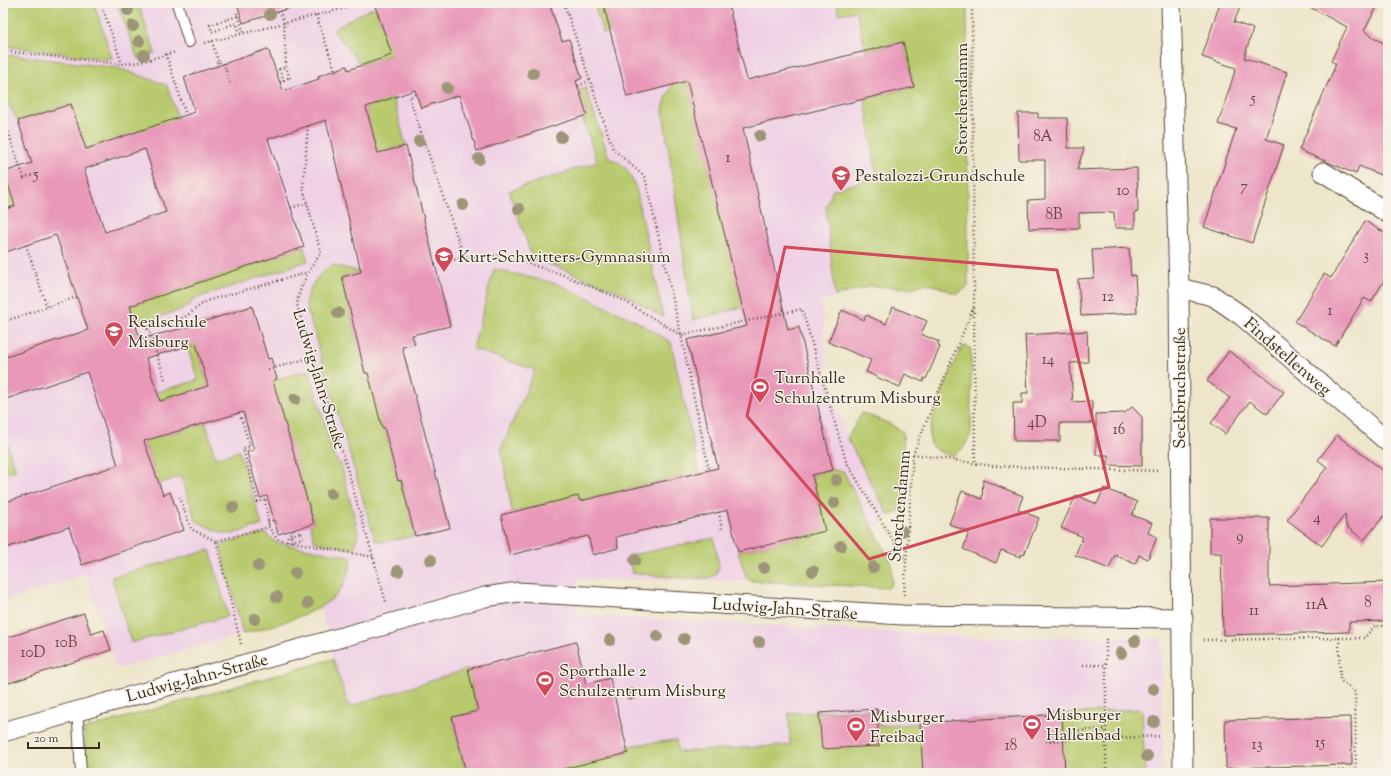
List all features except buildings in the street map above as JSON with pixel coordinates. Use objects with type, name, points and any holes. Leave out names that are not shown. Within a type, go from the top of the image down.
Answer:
[{"type":"street","name":"Seckbruchstraße","points":[[1171,3],[1179,288],[1179,471],[1183,640],[1183,773]]},
{"type":"street","points":[[1323,172],[1388,213]]},
{"type":"street","name":"Findstellenweg","points":[[1179,288],[1213,296],[1242,316],[1388,442]]},
{"type":"street","name":"Ludwig-Jahn-Straße","points":[[3,732],[485,597],[518,592],[903,615],[1182,618]]},
{"type":"lane","points":[[177,3],[189,42]]},
{"type":"lane","points":[[75,711],[78,722],[81,773]]},
{"type":"path","points":[[101,3],[122,64]]},
{"type":"path","points":[[277,3],[284,23],[286,66],[290,78]]},
{"type":"path","points":[[564,3],[613,150],[645,178],[681,335],[709,470]]},
{"type":"path","name":"Storchendamm","points":[[903,615],[905,561],[913,454],[974,306],[972,3]]},
{"type":"path","points":[[240,33],[236,23],[212,32],[210,25],[237,14],[244,32]]},
{"type":"path","points":[[316,15],[336,73]]},
{"type":"path","points":[[212,41],[218,61],[224,66],[230,83]]},
{"type":"path","points":[[166,54],[186,116]]},
{"type":"path","points":[[216,67],[218,61]]},
{"type":"path","points":[[286,67],[290,78],[284,81],[280,69],[286,67]]},
{"type":"path","points":[[578,86],[589,81]]},
{"type":"path","points":[[416,95],[409,97],[464,257]]},
{"type":"path","points":[[3,117],[24,178],[36,174]]},
{"type":"path","points":[[165,379],[148,329],[186,317],[206,301],[307,273],[321,253],[303,188],[308,126]]},
{"type":"path","points":[[291,208],[308,203]]},
{"type":"path","points":[[26,245],[47,307]]},
{"type":"path","points":[[436,265],[464,257],[502,255],[554,272],[621,299],[681,335],[802,309],[846,461],[905,561]]},
{"type":"path","name":"Ludwig-Jahn-Straße","points":[[307,273],[298,295],[297,305],[345,461],[392,624]]},
{"type":"path","points":[[3,322],[77,297]]},
{"type":"path","points":[[974,306],[975,464]]},
{"type":"path","points":[[268,370],[312,357]]},
{"type":"path","points":[[245,417],[241,418],[250,449],[243,449],[258,502],[265,500],[269,528],[277,539],[372,557]]},
{"type":"path","points":[[913,454],[994,466],[1179,471]]},
{"type":"path","points":[[180,497],[191,529],[216,541],[269,528]]},
{"type":"path","points":[[719,512],[722,530]]},
{"type":"path","points":[[268,522],[274,520]]},
{"type":"path","points":[[287,541],[288,536],[295,534],[301,532],[303,538],[292,541],[291,536],[290,530]]},
{"type":"path","points":[[216,541],[238,636]]},
{"type":"path","points":[[1106,618],[1106,773]]},
{"type":"path","points":[[1384,621],[1384,626]]},
{"type":"path","points":[[1183,640],[1364,638],[1375,626],[1388,626]]},
{"type":"path","points":[[1316,633],[1316,638]]},
{"type":"path","points":[[1258,634],[1258,639]]},
{"type":"path","points":[[1226,773],[1356,770],[1355,692],[1340,680],[1339,638]]},
{"type":"path","points":[[1083,665],[1106,665]]},
{"type":"path","points":[[1105,729],[1073,731],[1046,741],[1183,735]]},
{"type":"path","points":[[1318,766],[1318,771]]},
{"type":"path","points":[[1259,767],[1259,772]]},
{"type":"highlighted area","points":[[785,247],[1057,270],[1109,487],[869,559],[747,416]]},
{"type":"shaded area","points":[[3,3],[967,3],[968,287],[957,294],[934,285],[924,284],[911,288],[871,286],[822,301],[827,373],[847,438],[889,516],[875,528],[892,564],[892,584],[888,588],[753,581],[578,579],[577,615],[978,637],[1161,638],[1163,773],[466,773],[452,717],[349,707],[333,659],[320,607],[278,624],[121,668],[116,667],[86,574],[3,602]]},
{"type":"green space","points":[[3,3],[94,3],[112,58],[106,59],[3,46]]},
{"type":"green space","points":[[117,3],[138,3],[155,53],[138,59]]},
{"type":"green space","points":[[594,3],[603,3],[610,32],[603,34]]},
{"type":"green space","points":[[836,3],[967,3],[968,287],[957,294],[934,285],[924,284],[911,288],[871,286],[835,296],[826,207],[833,190],[877,177],[865,99],[914,87],[903,42],[866,51],[856,11],[839,14]]},
{"type":"green space","points":[[375,7],[385,35],[422,22],[448,36],[361,65],[333,30],[356,16]]},
{"type":"green space","points":[[11,55],[118,68],[167,85],[178,119],[78,152],[83,143],[71,104],[18,121],[3,95],[3,58]]},
{"type":"green space","points":[[700,71],[691,96],[743,307],[693,320],[663,111],[667,95],[674,84],[684,76]]},
{"type":"green space","points":[[585,87],[609,158],[615,160],[626,169],[636,188],[663,317],[623,293],[532,257],[509,191],[597,162],[582,116],[587,114],[579,89]]},
{"type":"green space","points":[[393,97],[406,146],[377,152],[366,107]]},
{"type":"green space","points":[[3,181],[8,182],[43,196],[3,210]]},
{"type":"green space","points":[[304,247],[308,261],[194,299],[188,307],[136,325],[130,306]]},
{"type":"green space","points":[[332,265],[361,272],[342,277],[365,373],[368,373],[398,481],[401,480],[415,536],[383,542],[375,540],[306,306],[311,287],[314,282]]},
{"type":"green space","points":[[494,269],[558,284],[636,321],[671,342],[699,472],[580,501],[578,497],[512,512],[501,449],[535,370],[473,349]]},
{"type":"green space","points":[[196,344],[208,386],[160,401],[157,392],[198,380],[187,346]]},
{"type":"green space","points":[[965,346],[971,349],[971,434],[964,447],[955,455],[943,453],[934,448],[930,441],[930,433],[941,396],[961,349]]},
{"type":"green space","points":[[309,370],[334,456],[341,465],[358,532],[354,549],[315,542],[310,525],[314,523],[271,381]]},
{"type":"green space","points":[[862,413],[888,423],[903,432],[905,508],[889,516],[847,438]]},
{"type":"green space","points":[[206,423],[215,458],[239,451],[262,525],[232,534],[222,533],[196,521],[181,476],[159,484],[144,441]]},
{"type":"green space","points":[[6,442],[16,470],[3,474],[3,443]]},
{"type":"green space","points":[[833,470],[843,471],[892,564],[892,584],[888,588],[753,581],[747,578],[738,552],[824,531],[812,475]]},
{"type":"green space","points":[[265,533],[277,543],[352,557],[343,585],[339,592],[331,600],[308,613],[243,634],[220,545]]},
{"type":"green space","points":[[714,538],[719,567],[715,575],[709,578],[680,578],[632,573],[628,556]]},
{"type":"green space","points":[[210,550],[228,616],[131,643],[112,577]]},
{"type":"green space","points":[[333,659],[349,707],[468,669],[478,711],[452,717],[466,773],[86,773],[84,729]]},
{"type":"green space","points":[[877,709],[879,726],[1142,709],[1145,773],[547,773],[628,753],[627,746],[676,740],[678,752],[790,745],[789,713]]},
{"type":"place","name":"Pestalozzi-Grundschule","points":[[841,192]]},
{"type":"place","name":"Kurt-Schwitters-Gymnasium","points":[[444,273]]},
{"type":"place","name":"Realschule Misburg","points":[[114,348]]},
{"type":"place","name":"Turnhalle Schulzentrum Misburg","points":[[760,404]]},
{"type":"place","name":"Sporthalle 2 Schulzentrum Misburg","points":[[545,697]]},
{"type":"place","name":"Misburger Hallenbad","points":[[1032,741]]},
{"type":"place","name":"Misburger Freibad","points":[[856,743]]}]
